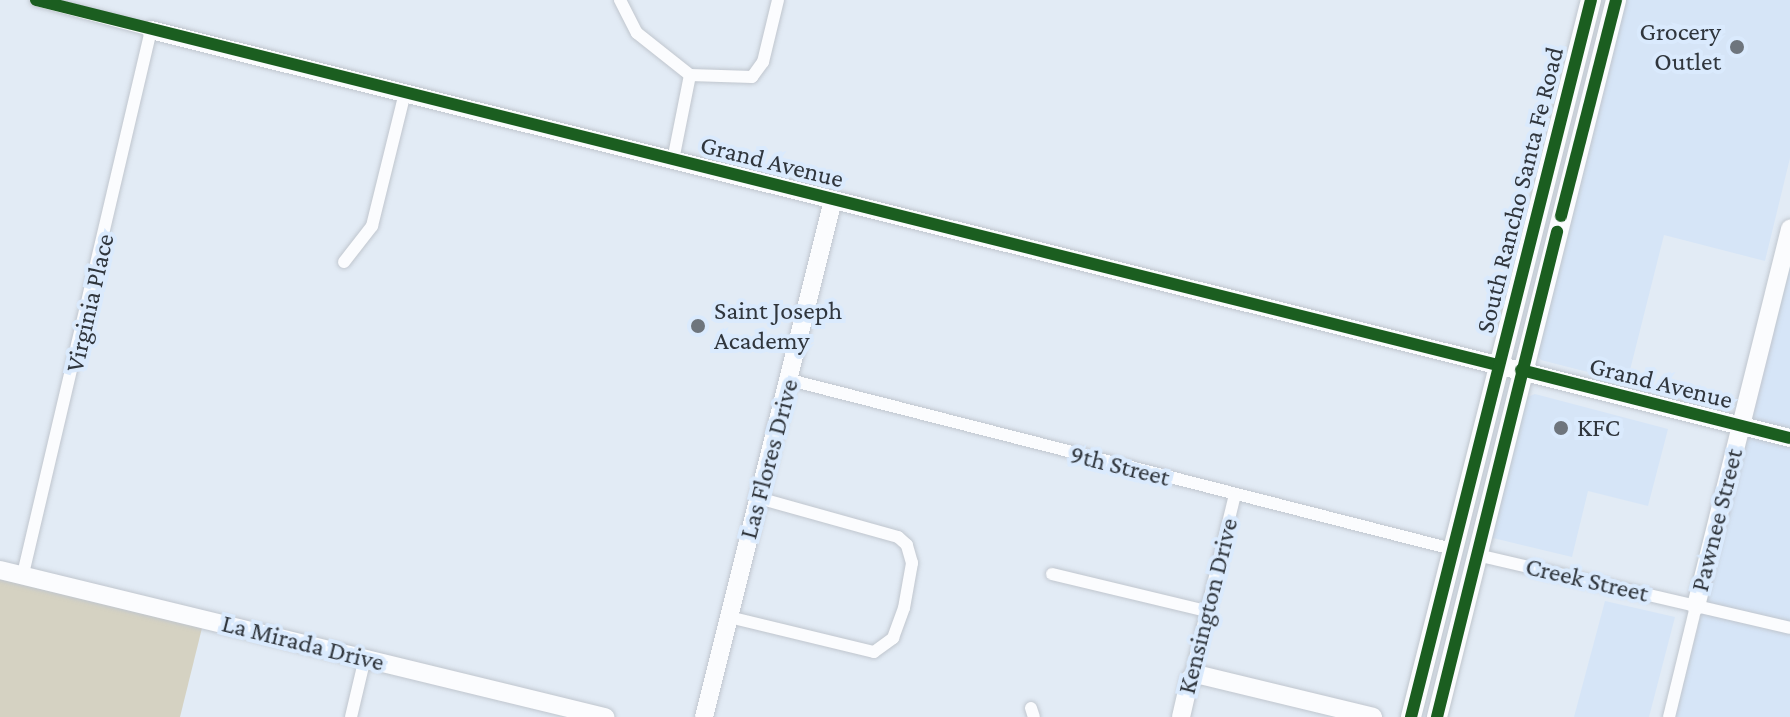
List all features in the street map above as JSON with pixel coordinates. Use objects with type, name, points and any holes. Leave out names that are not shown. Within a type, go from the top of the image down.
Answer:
[{"type":"main road","name":"South Rancho Santa Fe Road","points":[[1411,717],[1591,0]]},
{"type":"main road","name":"South Rancho Santa Fe Road","points":[[1437,717],[1521,370],[1616,0]]},
{"type":"main road","points":[[1538,207],[1545,213],[1553,248]]},
{"type":"street","name":"Grand Avenue","points":[[36,0],[1790,438]]},
{"type":"street","points":[[620,0],[637,33],[690,75],[722,74],[740,81],[752,77],[763,62],[778,0]]},
{"type":"street","name":"Virginia Place","points":[[23,574],[151,30]]},
{"type":"street","points":[[673,160],[690,75]]},
{"type":"street","points":[[344,262],[372,226],[405,93]]},
{"type":"street","name":"Las Flores Drive","points":[[704,717],[833,200]]},
{"type":"street","name":"Pawnee Street","points":[[1669,717],[1789,239]]},
{"type":"street","name":"9th Street","points":[[790,380],[1452,549]]},
{"type":"street","name":"Kensington Drive","points":[[1181,717],[1235,495]]},
{"type":"street","points":[[729,617],[874,652],[893,638],[904,608],[912,563],[907,545],[898,537],[758,498]]},
{"type":"street","name":"Creek Street","points":[[1477,555],[1790,628]]},
{"type":"street","name":"La Mirada Drive","points":[[0,570],[605,717]]},
{"type":"street","points":[[1052,574],[1206,611]]},
{"type":"street","points":[[351,717],[365,658]]},
{"type":"street","points":[[1190,679],[1200,675],[1373,717]]},
{"type":"shaded area","points":[[1622,0],[1790,0],[1790,158],[1765,261],[1664,235],[1627,382],[1541,360],[1534,352]]},
{"type":"shaded area","points":[[1790,265],[1790,717],[1675,717]]},
{"type":"shaded area","points":[[1535,394],[1668,429],[1648,506],[1588,491],[1572,557],[1489,537],[1523,399]]},
{"type":"shaded area","points":[[0,579],[202,628],[180,717],[0,717]]},
{"type":"shaded area","points":[[1605,601],[1675,617],[1649,717],[1574,717]]},
{"type":"cycle path","points":[[36,0],[1498,365]]},
{"type":"cycle path","points":[[1411,717],[1591,0]]},
{"type":"cycle path","points":[[1561,216],[1616,0]]},
{"type":"cycle path","points":[[1437,717],[1557,232]]},
{"type":"cycle path","points":[[1521,370],[1790,438]]},
{"type":"place","name":"Grocery Outlet","points":[[1737,47]]},
{"type":"place","name":"Saint Joseph Academy","points":[[698,326]]},
{"type":"place","name":"KFC","points":[[1561,428]]}]
